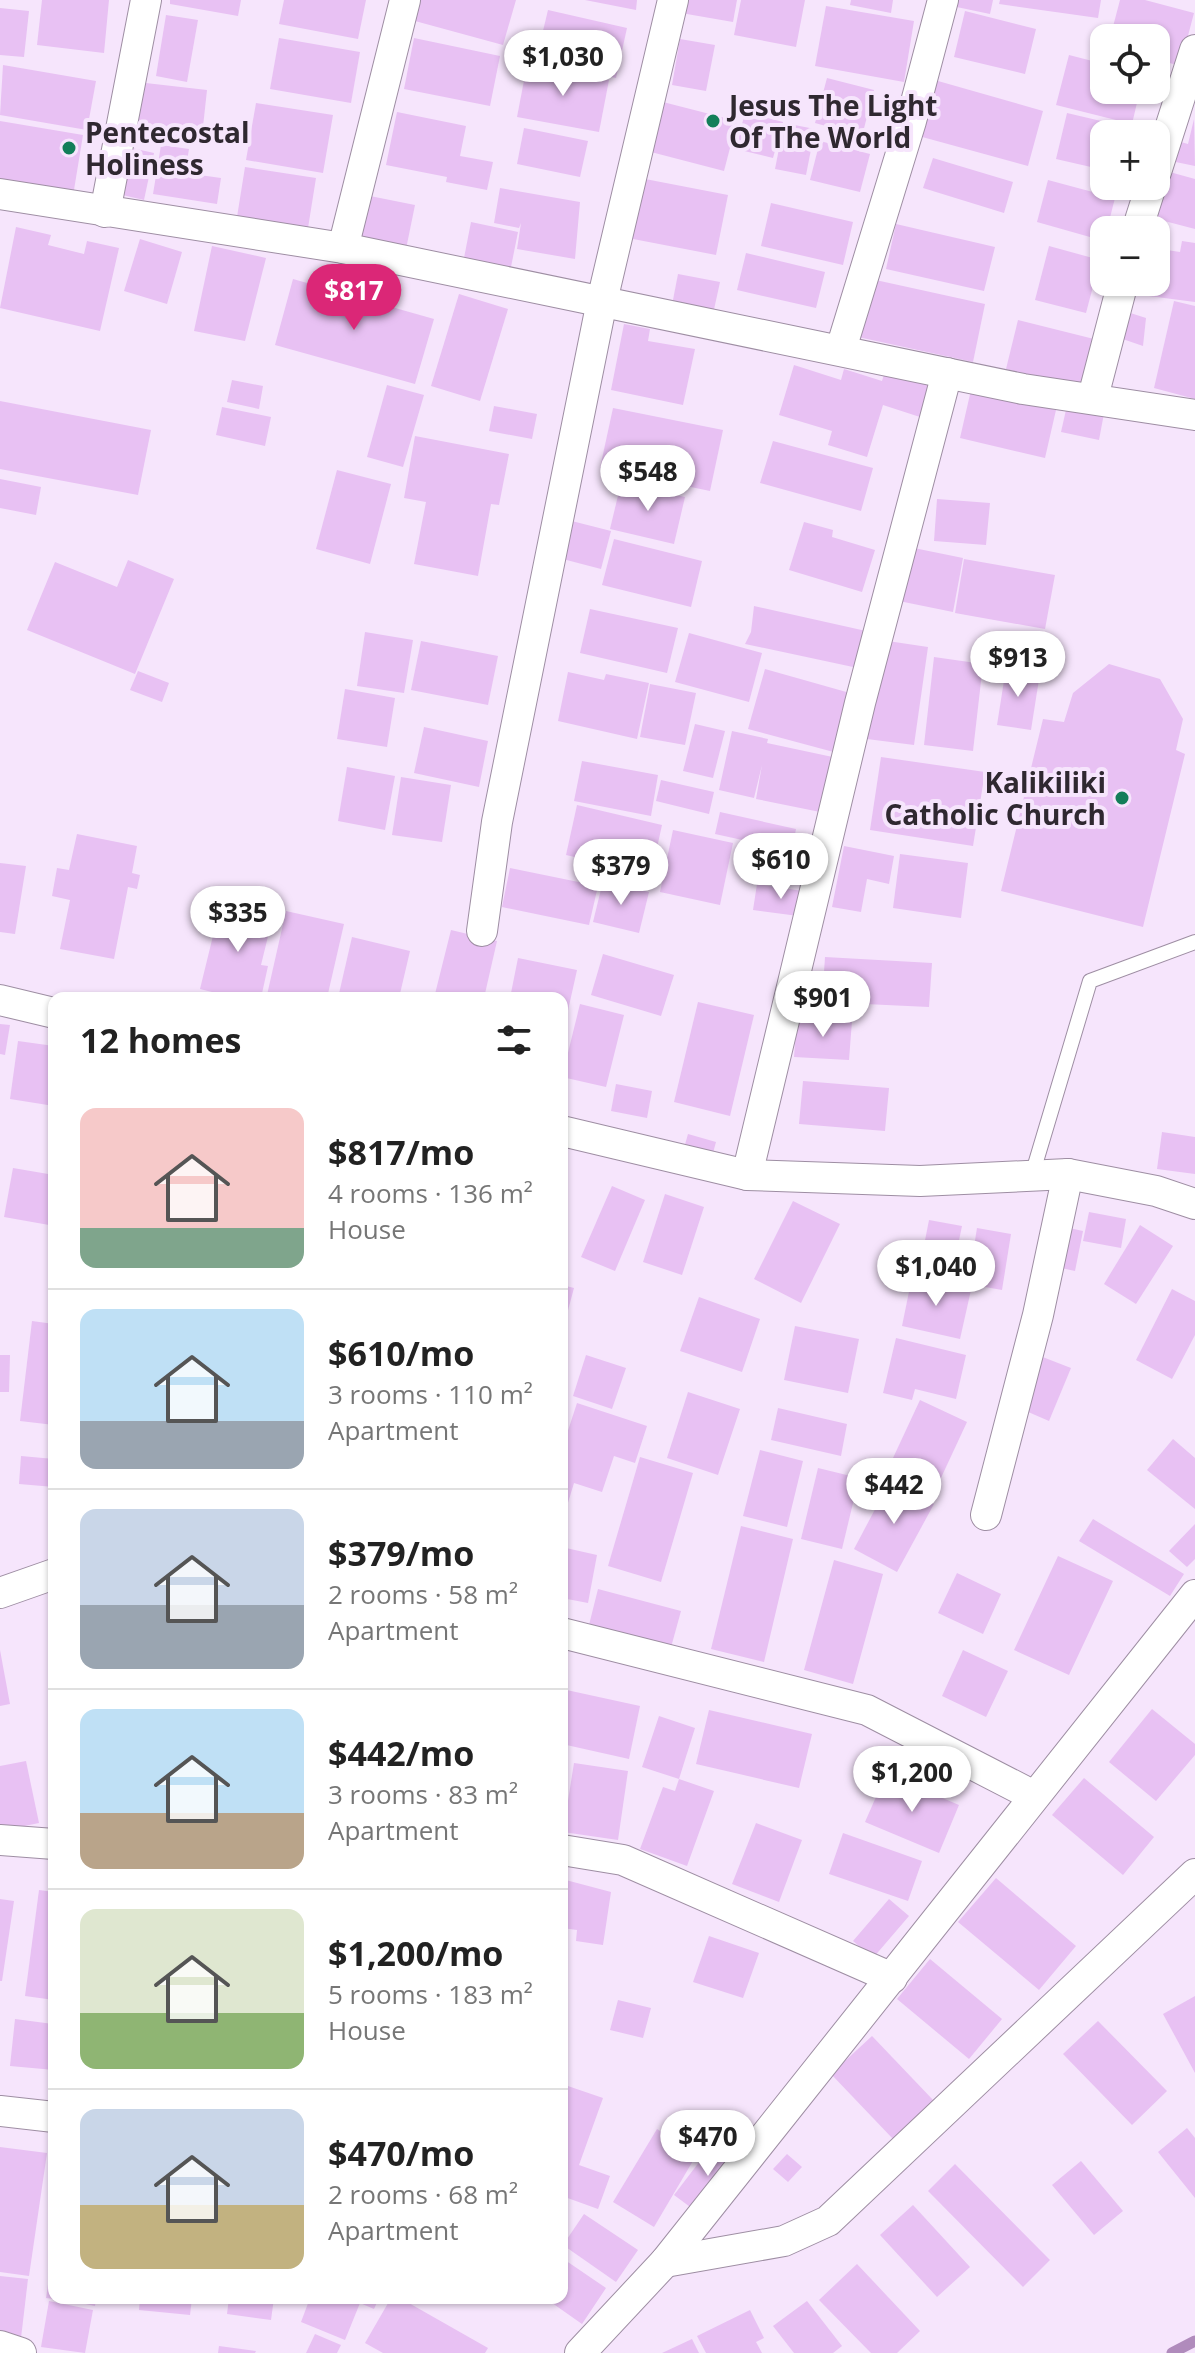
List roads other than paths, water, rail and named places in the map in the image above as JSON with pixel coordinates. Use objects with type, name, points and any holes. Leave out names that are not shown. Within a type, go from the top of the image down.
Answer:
[{"type":"street","points":[[105,212],[146,0]]},
{"type":"street","points":[[343,248],[405,0]]},
{"type":"street","points":[[482,931],[497,822],[602,301],[673,0]]},
{"type":"street","points":[[841,349],[911,121],[943,0]]},
{"type":"street","points":[[1170,128],[1195,50]]},
{"type":"street","points":[[0,194],[343,248],[1023,389],[1093,397],[1195,415]]},
{"type":"street","points":[[1093,397],[1119,296]]},
{"type":"street","points":[[747,1175],[860,703],[947,373]]},
{"type":"street","points":[[0,1000],[48,1012]]},
{"type":"street","points":[[568,1132],[747,1175],[920,1181],[1068,1174],[1156,1191],[1195,1204]]},
{"type":"street","points":[[986,1515],[1038,1315],[1068,1174]]},
{"type":"street","points":[[0,1593],[48,1576]]},
{"type":"street","points":[[580,2353],[665,2262],[1195,1595]]},
{"type":"street","points":[[568,1635],[867,1710],[1034,1796]]},
{"type":"street","points":[[0,1840],[48,1844]]},
{"type":"street","points":[[568,1851],[623,1860],[892,1978]]},
{"type":"street","points":[[665,2262],[784,2241],[828,2221],[1195,1874]]},
{"type":"street","points":[[0,2111],[48,2116]]},
{"type":"street","points":[[0,2346],[21,2353]]},
{"type":"lane","points":[[1032,1175],[1090,981],[1195,942]]},
{"type":"waterway","points":[[1172,2353],[1195,2341]]},
{"type":"place","name":"Jesus The Light Of The World","points":[[713,121]]},
{"type":"place","name":"Pentecostal Holiness","points":[[69,148]]},
{"type":"place","name":"Kalikiliki Catholic Church","points":[[1122,798]]}]
